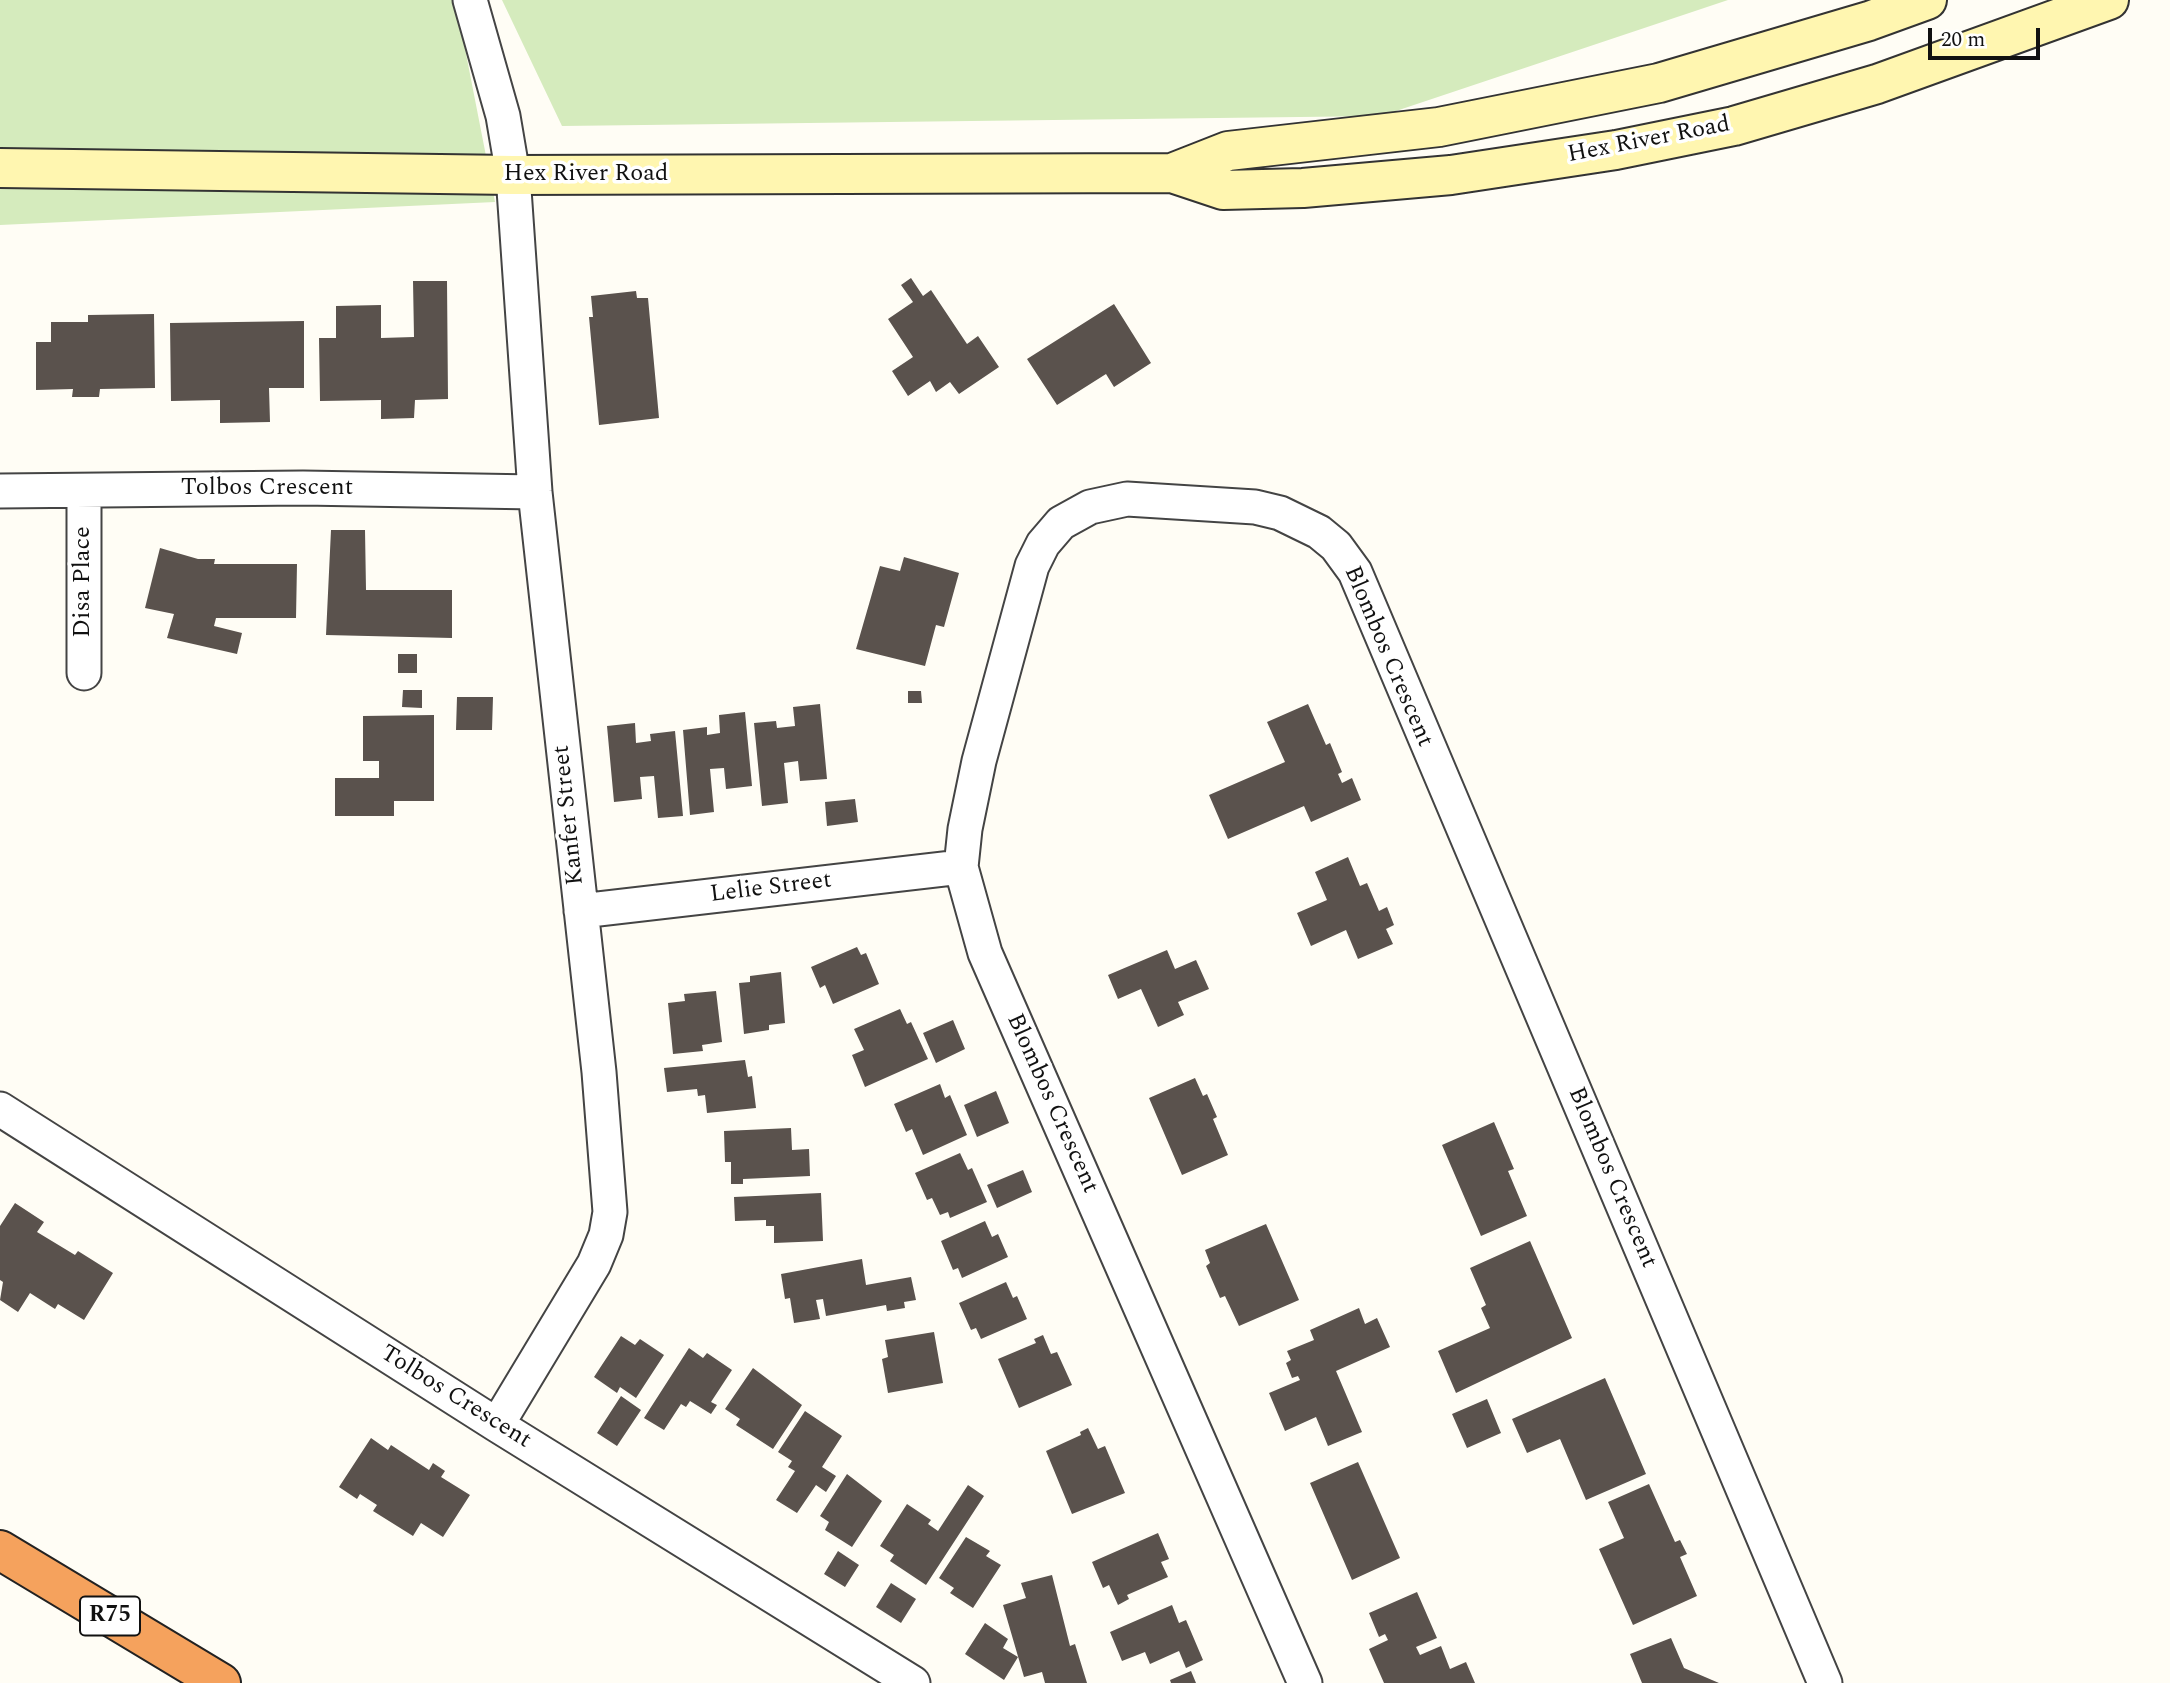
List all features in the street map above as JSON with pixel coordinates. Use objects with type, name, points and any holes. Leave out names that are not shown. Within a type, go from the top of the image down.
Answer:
[{"type":"highway","name":"R75","points":[[0,1550],[221,1683]]},
{"type":"street","name":"Kanfer Street","points":[[470,0],[502,116],[513,175],[535,492],[599,1072],[610,1212],[606,1236],[594,1264],[497,1425]]},
{"type":"street","name":"Hex River Road","points":[[1172,173],[1228,151],[1439,127],[1659,83],[1869,21],[1927,0]]},
{"type":"street","name":"Hex River Road","points":[[0,168],[513,175],[1172,173],[1223,190],[1303,188],[1451,175],[1616,150],[1734,126],[1877,83],[2109,0]]},
{"type":"street","name":"Tolbos Crescent","points":[[0,491],[303,488],[535,492]]},
{"type":"street","name":"Disa Place","points":[[84,491],[84,673]]},
{"type":"street","name":"Blombos Crescent","points":[[1305,1683],[985,953],[961,867],[965,829],[979,761],[1022,596],[1043,544],[1061,523],[1090,507],[1127,499],[1255,507],[1280,513],[1319,532],[1336,546],[1355,572],[1825,1683]]},
{"type":"street","name":"Lelie Street","points":[[581,911],[961,867]]},
{"type":"street","name":"Tolbos Crescent","points":[[0,1109],[497,1425],[913,1683]]},
{"type":"green space","points":[[0,0],[452,0],[460,23],[495,202],[0,225]]},
{"type":"green space","points":[[502,0],[1728,0],[1381,116],[562,126]]},
{"type":"building","points":[[911,278],[923,296],[931,290],[967,344],[978,336],[999,367],[959,394],[950,382],[936,392],[930,381],[908,396],[892,371],[913,357],[888,319],[913,302],[901,285]]},
{"type":"building","points":[[413,281],[447,281],[448,399],[415,400],[414,418],[381,419],[381,400],[320,401],[319,338],[336,338],[336,306],[381,305],[381,338],[414,337]]},
{"type":"building","points":[[636,291],[637,298],[648,298],[659,418],[599,425],[589,317],[593,317],[591,296]]},
{"type":"building","points":[[1114,304],[1151,363],[1114,387],[1106,374],[1057,405],[1027,359]]},
{"type":"building","points":[[154,314],[155,388],[100,389],[99,397],[72,397],[73,389],[36,390],[36,342],[51,342],[51,322],[88,322],[88,315]]},
{"type":"building","points":[[304,321],[304,388],[269,388],[270,422],[220,423],[220,400],[171,401],[170,323]]},
{"type":"building","points":[[331,530],[365,530],[366,590],[452,590],[452,638],[326,635]]},
{"type":"building","points":[[160,548],[198,559],[215,559],[214,564],[297,564],[296,618],[216,618],[214,626],[242,633],[237,654],[167,638],[174,614],[145,608]]},
{"type":"building","points":[[904,557],[959,573],[944,627],[936,625],[925,666],[856,649],[880,566],[900,571]]},
{"type":"building","points":[[398,654],[417,654],[417,673],[398,673]]},
{"type":"building","points":[[403,690],[422,690],[422,708],[402,707]]},
{"type":"building","points":[[908,691],[921,691],[922,703],[908,703]]},
{"type":"building","points":[[457,697],[493,697],[492,730],[456,730]]},
{"type":"building","points":[[820,704],[827,779],[800,781],[798,761],[784,763],[788,803],[762,806],[754,723],[776,721],[777,728],[795,726],[793,707]]},
{"type":"building","points":[[1308,704],[1326,745],[1330,743],[1342,772],[1338,774],[1342,783],[1352,778],[1361,800],[1311,822],[1304,806],[1228,839],[1209,795],[1285,762],[1267,722]]},
{"type":"building","points":[[745,712],[752,786],[726,789],[724,768],[710,769],[714,812],[690,815],[683,730],[707,727],[707,735],[720,733],[719,715]]},
{"type":"building","points":[[434,715],[434,801],[394,801],[394,816],[335,816],[335,778],[379,778],[379,761],[363,761],[363,716]]},
{"type":"building","points":[[635,723],[636,743],[651,741],[650,734],[675,731],[683,816],[658,818],[654,776],[640,777],[642,799],[614,802],[607,726]]},
{"type":"building","points":[[855,799],[858,822],[827,826],[825,802]]},
{"type":"building","points":[[1348,857],[1360,886],[1367,883],[1379,911],[1387,907],[1394,925],[1386,929],[1393,944],[1358,959],[1346,930],[1311,946],[1297,913],[1327,900],[1315,872]]},
{"type":"building","points":[[857,947],[861,955],[866,953],[879,984],[833,1004],[825,985],[820,988],[811,967]]},
{"type":"building","points":[[1167,950],[1175,969],[1196,960],[1209,989],[1178,1002],[1184,1015],[1158,1027],[1141,989],[1118,999],[1108,975]]},
{"type":"building","points":[[781,972],[785,1023],[769,1025],[769,1030],[744,1034],[739,983],[750,982],[750,976]]},
{"type":"building","points":[[716,991],[722,1042],[702,1045],[703,1051],[673,1054],[668,1003],[685,1001],[684,994]]},
{"type":"building","points":[[900,1009],[907,1024],[911,1022],[928,1059],[865,1087],[852,1055],[864,1050],[854,1029]]},
{"type":"building","points":[[953,1020],[965,1049],[936,1063],[923,1033]]},
{"type":"building","points":[[745,1060],[748,1077],[752,1076],[756,1108],[707,1113],[705,1095],[698,1096],[697,1089],[667,1092],[664,1068]]},
{"type":"building","points":[[1195,1078],[1203,1096],[1207,1094],[1217,1117],[1213,1119],[1228,1155],[1182,1175],[1149,1098]]},
{"type":"building","points":[[940,1084],[945,1098],[950,1095],[967,1135],[923,1155],[912,1129],[906,1132],[894,1104]]},
{"type":"building","points":[[996,1091],[1009,1123],[977,1137],[964,1105]]},
{"type":"building","points":[[1494,1122],[1514,1169],[1508,1171],[1527,1216],[1481,1236],[1442,1145]]},
{"type":"building","points":[[791,1128],[792,1150],[809,1149],[810,1176],[743,1179],[743,1184],[731,1184],[731,1162],[725,1162],[724,1131]]},
{"type":"building","points":[[960,1153],[968,1170],[972,1168],[987,1202],[950,1218],[948,1212],[940,1215],[932,1198],[927,1200],[915,1173]]},
{"type":"building","points":[[1023,1170],[1032,1192],[997,1208],[987,1185]]},
{"type":"building","points":[[821,1193],[823,1241],[774,1243],[774,1226],[766,1226],[766,1220],[735,1221],[734,1197]]},
{"type":"building","points":[[15,1203],[44,1222],[37,1232],[75,1255],[78,1251],[113,1273],[84,1320],[58,1304],[55,1309],[30,1293],[18,1312],[0,1300],[3,1282],[0,1280],[0,1226]]},
{"type":"building","points":[[985,1221],[992,1237],[998,1234],[1008,1257],[962,1278],[958,1268],[953,1270],[941,1241]]},
{"type":"building","points":[[1266,1224],[1299,1300],[1239,1326],[1225,1296],[1220,1298],[1206,1266],[1210,1263],[1205,1250]]},
{"type":"building","points":[[1530,1241],[1572,1338],[1456,1393],[1438,1351],[1490,1328],[1481,1308],[1486,1305],[1470,1268]]},
{"type":"building","points":[[862,1259],[866,1285],[911,1277],[916,1300],[904,1302],[905,1308],[887,1311],[886,1305],[826,1316],[823,1299],[816,1300],[820,1319],[794,1323],[790,1298],[785,1299],[781,1274]]},
{"type":"building","points":[[1006,1282],[1013,1298],[1017,1296],[1027,1319],[981,1339],[976,1328],[971,1330],[959,1303]]},
{"type":"building","points":[[1359,1308],[1365,1324],[1377,1318],[1390,1347],[1336,1371],[1362,1432],[1328,1446],[1316,1417],[1285,1431],[1269,1393],[1300,1380],[1298,1376],[1292,1378],[1286,1363],[1291,1360],[1287,1351],[1314,1340],[1310,1330]]},
{"type":"building","points":[[934,1332],[943,1383],[888,1393],[882,1359],[888,1357],[885,1340]]},
{"type":"building","points":[[1043,1335],[1051,1354],[1057,1352],[1072,1385],[1019,1408],[998,1359],[1036,1343],[1034,1339]]},
{"type":"building","points":[[621,1336],[635,1345],[640,1339],[664,1355],[636,1398],[620,1387],[617,1393],[594,1377]]},
{"type":"building","points":[[689,1348],[703,1358],[707,1353],[732,1370],[711,1402],[717,1405],[711,1414],[690,1401],[686,1407],[681,1404],[664,1430],[644,1418]]},
{"type":"building","points":[[753,1368],[802,1405],[773,1449],[736,1425],[740,1419],[725,1409]]},
{"type":"building","points":[[1605,1378],[1646,1474],[1586,1500],[1560,1439],[1527,1453],[1512,1419]]},
{"type":"building","points":[[621,1396],[641,1410],[617,1446],[597,1433]]},
{"type":"building","points":[[1487,1399],[1501,1433],[1467,1448],[1452,1414]]},
{"type":"building","points":[[805,1411],[842,1436],[822,1467],[836,1476],[826,1492],[816,1485],[797,1513],[776,1500],[795,1471],[788,1467],[792,1461],[778,1452]]},
{"type":"building","points":[[1088,1428],[1098,1449],[1105,1446],[1125,1493],[1072,1514],[1046,1451],[1081,1435],[1080,1432]]},
{"type":"building","points":[[371,1438],[388,1450],[391,1445],[429,1470],[433,1463],[445,1471],[441,1477],[470,1495],[443,1537],[421,1523],[413,1536],[373,1511],[377,1505],[360,1494],[357,1499],[339,1487]]},
{"type":"building","points":[[1358,1462],[1400,1558],[1352,1580],[1310,1483]]},
{"type":"building","points":[[847,1474],[882,1501],[852,1547],[825,1530],[829,1522],[820,1516]]},
{"type":"building","points":[[1649,1484],[1675,1542],[1680,1540],[1687,1554],[1680,1557],[1697,1596],[1633,1625],[1599,1549],[1624,1538],[1608,1502]]},
{"type":"building","points":[[968,1485],[984,1496],[926,1585],[890,1561],[894,1555],[880,1546],[907,1504],[931,1520],[928,1524],[938,1531]]},
{"type":"building","points":[[1158,1533],[1169,1559],[1161,1562],[1168,1577],[1127,1595],[1129,1599],[1118,1605],[1109,1585],[1103,1588],[1092,1562]]},
{"type":"building","points":[[966,1537],[990,1551],[986,1556],[1001,1565],[973,1608],[950,1593],[954,1588],[939,1578]]},
{"type":"building","points":[[838,1551],[859,1565],[845,1587],[824,1574]]},
{"type":"building","points":[[1052,1575],[1070,1646],[1075,1644],[1087,1683],[1045,1683],[1042,1672],[1024,1677],[1003,1605],[1026,1598],[1021,1583]]},
{"type":"building","points":[[891,1583],[916,1599],[901,1623],[876,1607]]},
{"type":"building","points":[[1417,1592],[1437,1638],[1416,1647],[1420,1655],[1441,1646],[1450,1669],[1466,1662],[1475,1683],[1384,1683],[1369,1649],[1388,1640],[1385,1634],[1379,1637],[1369,1613]]},
{"type":"building","points":[[1172,1605],[1179,1623],[1186,1620],[1203,1660],[1186,1668],[1179,1651],[1150,1664],[1145,1652],[1122,1661],[1110,1632]]},
{"type":"building","points":[[985,1623],[1008,1639],[1003,1648],[1018,1657],[1004,1680],[965,1654]]},
{"type":"building","points":[[1671,1638],[1684,1668],[1719,1683],[1642,1683],[1630,1654]]},
{"type":"building","points":[[1191,1671],[1196,1683],[1171,1683],[1170,1680]]}]
